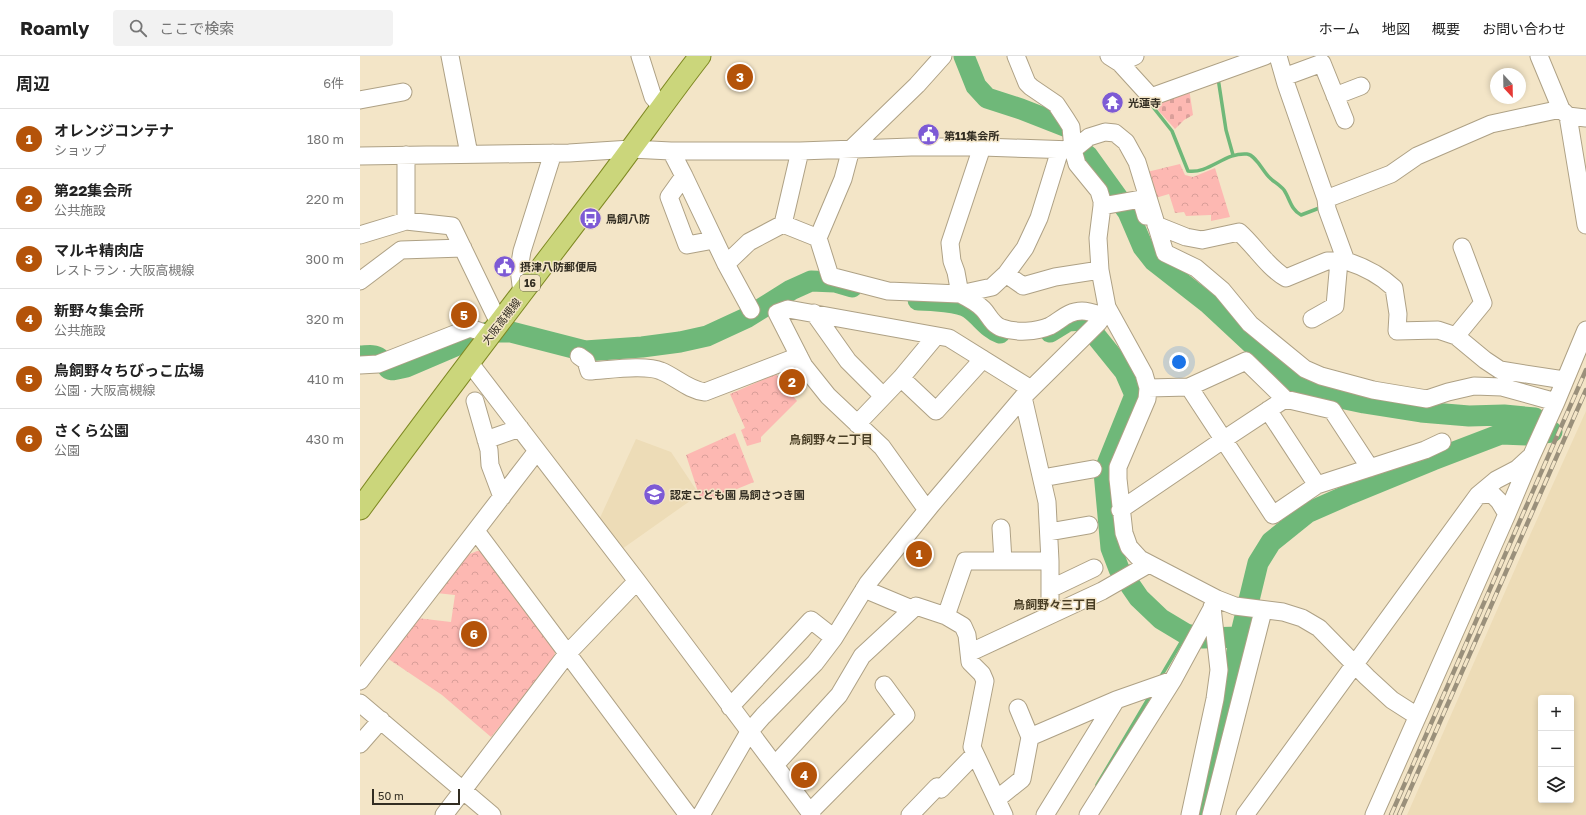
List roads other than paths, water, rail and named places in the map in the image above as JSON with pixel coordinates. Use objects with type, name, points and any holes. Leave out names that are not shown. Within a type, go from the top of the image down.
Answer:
[{"type":"main road","name":"大阪高槻線","points":[[360,509],[700,56]]},
{"type":"street","points":[[450,56],[469,154]]},
{"type":"street","points":[[640,56],[653,97],[661,106]]},
{"type":"street","points":[[943,56],[917,85],[851,149],[843,179],[818,238],[830,276],[888,291],[960,294],[992,287],[1006,274],[1026,248],[1066,150],[1071,127],[1056,104],[1031,88],[1027,83],[1018,57]]},
{"type":"street","points":[[1122,58],[1151,97],[1265,56]]},
{"type":"street","points":[[1278,56],[1327,203],[1342,261],[1335,306],[1312,319]]},
{"type":"street","points":[[1539,56],[1565,112],[1586,225]]},
{"type":"street","points":[[1284,77],[1322,63],[1345,120]]},
{"type":"street","points":[[1335,96],[1361,86]]},
{"type":"street","points":[[360,100],[403,92]]},
{"type":"street","points":[[1327,203],[1391,174],[1417,156],[1491,124],[1565,112],[1586,118]]},
{"type":"street","points":[[360,156],[553,153],[631,149],[671,151],[800,151],[982,147],[1066,150],[1089,138],[1105,132],[1115,133],[1126,142],[1137,162],[1165,252],[1196,268],[1222,290],[1250,324],[1305,368],[1321,376],[1373,390],[1427,399],[1474,386],[1502,387],[1556,402]]},
{"type":"street","points":[[960,294],[956,272],[952,261],[950,243],[982,147]]},
{"type":"street","points":[[1066,150],[1099,191],[1102,201],[1098,238],[1102,316],[1144,374],[1148,388],[1147,399],[1118,467],[1120,510],[1124,533],[1129,547],[1140,560],[1215,603],[1283,612],[1302,618],[1319,628],[1392,700],[1416,716]]},
{"type":"street","points":[[671,151],[750,310]]},
{"type":"street","points":[[726,264],[749,242],[783,224],[800,151]]},
{"type":"street","points":[[522,294],[519,269],[522,251],[553,153]]},
{"type":"street","points":[[406,155],[406,221]]},
{"type":"street","points":[[684,176],[669,196],[687,245],[714,240]]},
{"type":"street","points":[[1102,206],[1141,199],[1150,230],[1157,229],[1186,237],[1202,240],[1239,232],[1251,243],[1276,272],[1286,278],[1327,261],[1342,261],[1365,267],[1383,278],[1394,288],[1398,314],[1397,331],[1438,330],[1456,336],[1485,360],[1500,370],[1564,380]]},
{"type":"street","points":[[360,235],[406,221],[452,226],[463,248],[494,329],[470,328],[383,362],[360,365]]},
{"type":"street","points":[[783,224],[818,238]]},
{"type":"street","points":[[1456,336],[1483,303],[1462,247]]},
{"type":"street","points":[[360,281],[401,250],[463,248]]},
{"type":"street","points":[[1006,274],[1023,286],[1055,277],[1100,270]]},
{"type":"street","points":[[960,294],[973,301],[984,310],[993,322],[1000,327],[1013,331],[1035,330],[1050,326],[1068,313],[1083,311],[1102,316]]},
{"type":"street","points":[[927,510],[882,447],[828,396],[804,366],[777,313],[788,309],[949,338],[983,359],[1027,393],[1047,502],[1050,561],[1050,614]]},
{"type":"street","points":[[814,313],[848,361],[883,396]]},
{"type":"street","points":[[702,815],[749,732],[762,716],[815,663],[834,638],[864,588],[927,510],[1027,393],[1085,336],[1102,316]]},
{"type":"street","points":[[1374,815],[1416,716],[1556,402],[1586,330]]},
{"type":"street","points":[[857,424],[900,378],[936,336]]},
{"type":"street","points":[[579,356],[586,361],[589,371],[647,368],[660,370],[696,391],[705,392],[799,356]]},
{"type":"street","points":[[900,378],[936,411],[983,359]]},
{"type":"street","points":[[1148,388],[1189,387],[1246,361],[1285,399],[1332,410],[1370,468]]},
{"type":"street","points":[[469,362],[637,581],[811,814],[906,715],[884,685]]},
{"type":"street","points":[[1189,387],[1273,515],[1317,485],[1425,450],[1442,442]]},
{"type":"street","points":[[1120,510],[1285,399]]},
{"type":"street","points":[[475,401],[489,450],[490,465],[502,497]]},
{"type":"street","points":[[1268,410],[1317,485]]},
{"type":"street","points":[[486,440],[520,428]]},
{"type":"street","points":[[360,681],[537,451]]},
{"type":"street","points":[[1245,815],[1354,663],[1478,495],[1496,480],[1517,469],[1532,453]]},
{"type":"street","points":[[1042,478],[1093,470]]},
{"type":"street","points":[[1478,495],[1492,494],[1499,501],[1507,514]]},
{"type":"street","points":[[1048,532],[1090,525]]},
{"type":"street","points":[[1001,528],[1003,561]]},
{"type":"street","points":[[476,531],[688,815]]},
{"type":"street","points":[[946,616],[965,561],[1050,561]]},
{"type":"street","points":[[969,652],[1102,590],[1149,564]]},
{"type":"street","points":[[1050,589],[1094,568]]},
{"type":"street","points":[[444,815],[568,654],[637,581]]},
{"type":"street","points":[[864,588],[912,609]]},
{"type":"street","points":[[1088,815],[1162,683],[1207,631],[1215,603]]},
{"type":"street","points":[[775,764],[839,695],[862,656],[916,606],[946,616],[963,626],[967,635],[970,662],[982,674],[985,681],[972,747],[1000,810]]},
{"type":"street","points":[[1211,815],[1260,610]]},
{"type":"street","points":[[730,707],[811,620],[834,638]]},
{"type":"street","points":[[1190,815],[1215,699],[1219,670],[1207,631]]},
{"type":"street","points":[[1030,737],[1116,700],[1162,683]]},
{"type":"street","points":[[1045,815],[1116,700]]},
{"type":"street","points":[[360,703],[492,815]]},
{"type":"street","points":[[1000,810],[1022,779],[1030,737],[1018,708]]},
{"type":"street","points":[[360,744],[381,720]]},
{"type":"street","points":[[910,815],[937,787],[941,789],[975,754]]},
{"type":"waterway","points":[[964,56],[976,86],[987,98],[1021,109],[1067,127]]},
{"type":"waterway","points":[[1218,78],[1226,130],[1233,155]]},
{"type":"waterway","points":[[1149,102],[1172,131],[1188,171],[1203,169],[1231,156],[1247,154],[1253,157],[1267,175],[1284,190],[1298,213],[1301,215],[1322,207]]},
{"type":"waterway","points":[[1087,155],[1128,212],[1143,247],[1154,261],[1209,304],[1298,387],[1312,392],[1364,403],[1421,412],[1469,416],[1504,415],[1535,418],[1552,432]]},
{"type":"waterway","points":[[360,356],[375,356],[379,358],[389,369],[394,370],[406,367],[488,332],[511,332],[585,351],[642,347],[680,342],[707,336],[746,318],[791,290],[811,281],[835,282],[852,287]]},
{"type":"waterway","points":[[918,300],[945,302],[966,307],[974,312],[988,326],[1000,333]]},
{"type":"waterway","points":[[1050,332],[1068,321],[1083,320],[1125,372],[1135,395],[1104,472],[1111,548],[1119,569],[1139,598],[1161,619],[1186,634],[1203,638],[1240,637]]},
{"type":"waterway","points":[[1201,815],[1240,637],[1258,563],[1271,542],[1307,513],[1433,460],[1501,434],[1527,435],[1552,432]]},
{"type":"waterway","points":[[1160,678],[1186,634]]},
{"type":"waterway","points":[[1097,785],[1151,694]]},
{"type":"railway","points":[[1391,815],[1586,370]]},
{"type":"railway","points":[[1399,815],[1586,390]]},
{"type":"place","name":"マルキ精肉店","points":[[740,77]]},
{"type":"place","name":"光蓮寺","points":[[1112,102]]},
{"type":"place","name":"第11集会所","points":[[929,135]]},
{"type":"place","name":"鳥飼八防","points":[[591,218]]},
{"type":"place","name":"摂津八防郵便局","points":[[504,266]]},
{"type":"place","name":"鳥飼野々ちびっこ広場","points":[[464,315]]},
{"type":"place","name":"第22集会所","points":[[792,382]]},
{"type":"place","name":"認定こども園 鳥飼さつき園","points":[[654,494]]},
{"type":"place","name":"オレンジコンテナ","points":[[919,554]]},
{"type":"place","name":"さくら公園","points":[[474,634]]},
{"type":"place","name":"新野々集会所","points":[[804,775]]},
{"type":"district","name":"鳥飼野々二丁目","points":[[831,439]]},
{"type":"district","name":"鳥飼野々三丁目","points":[[1055,604]]}]
